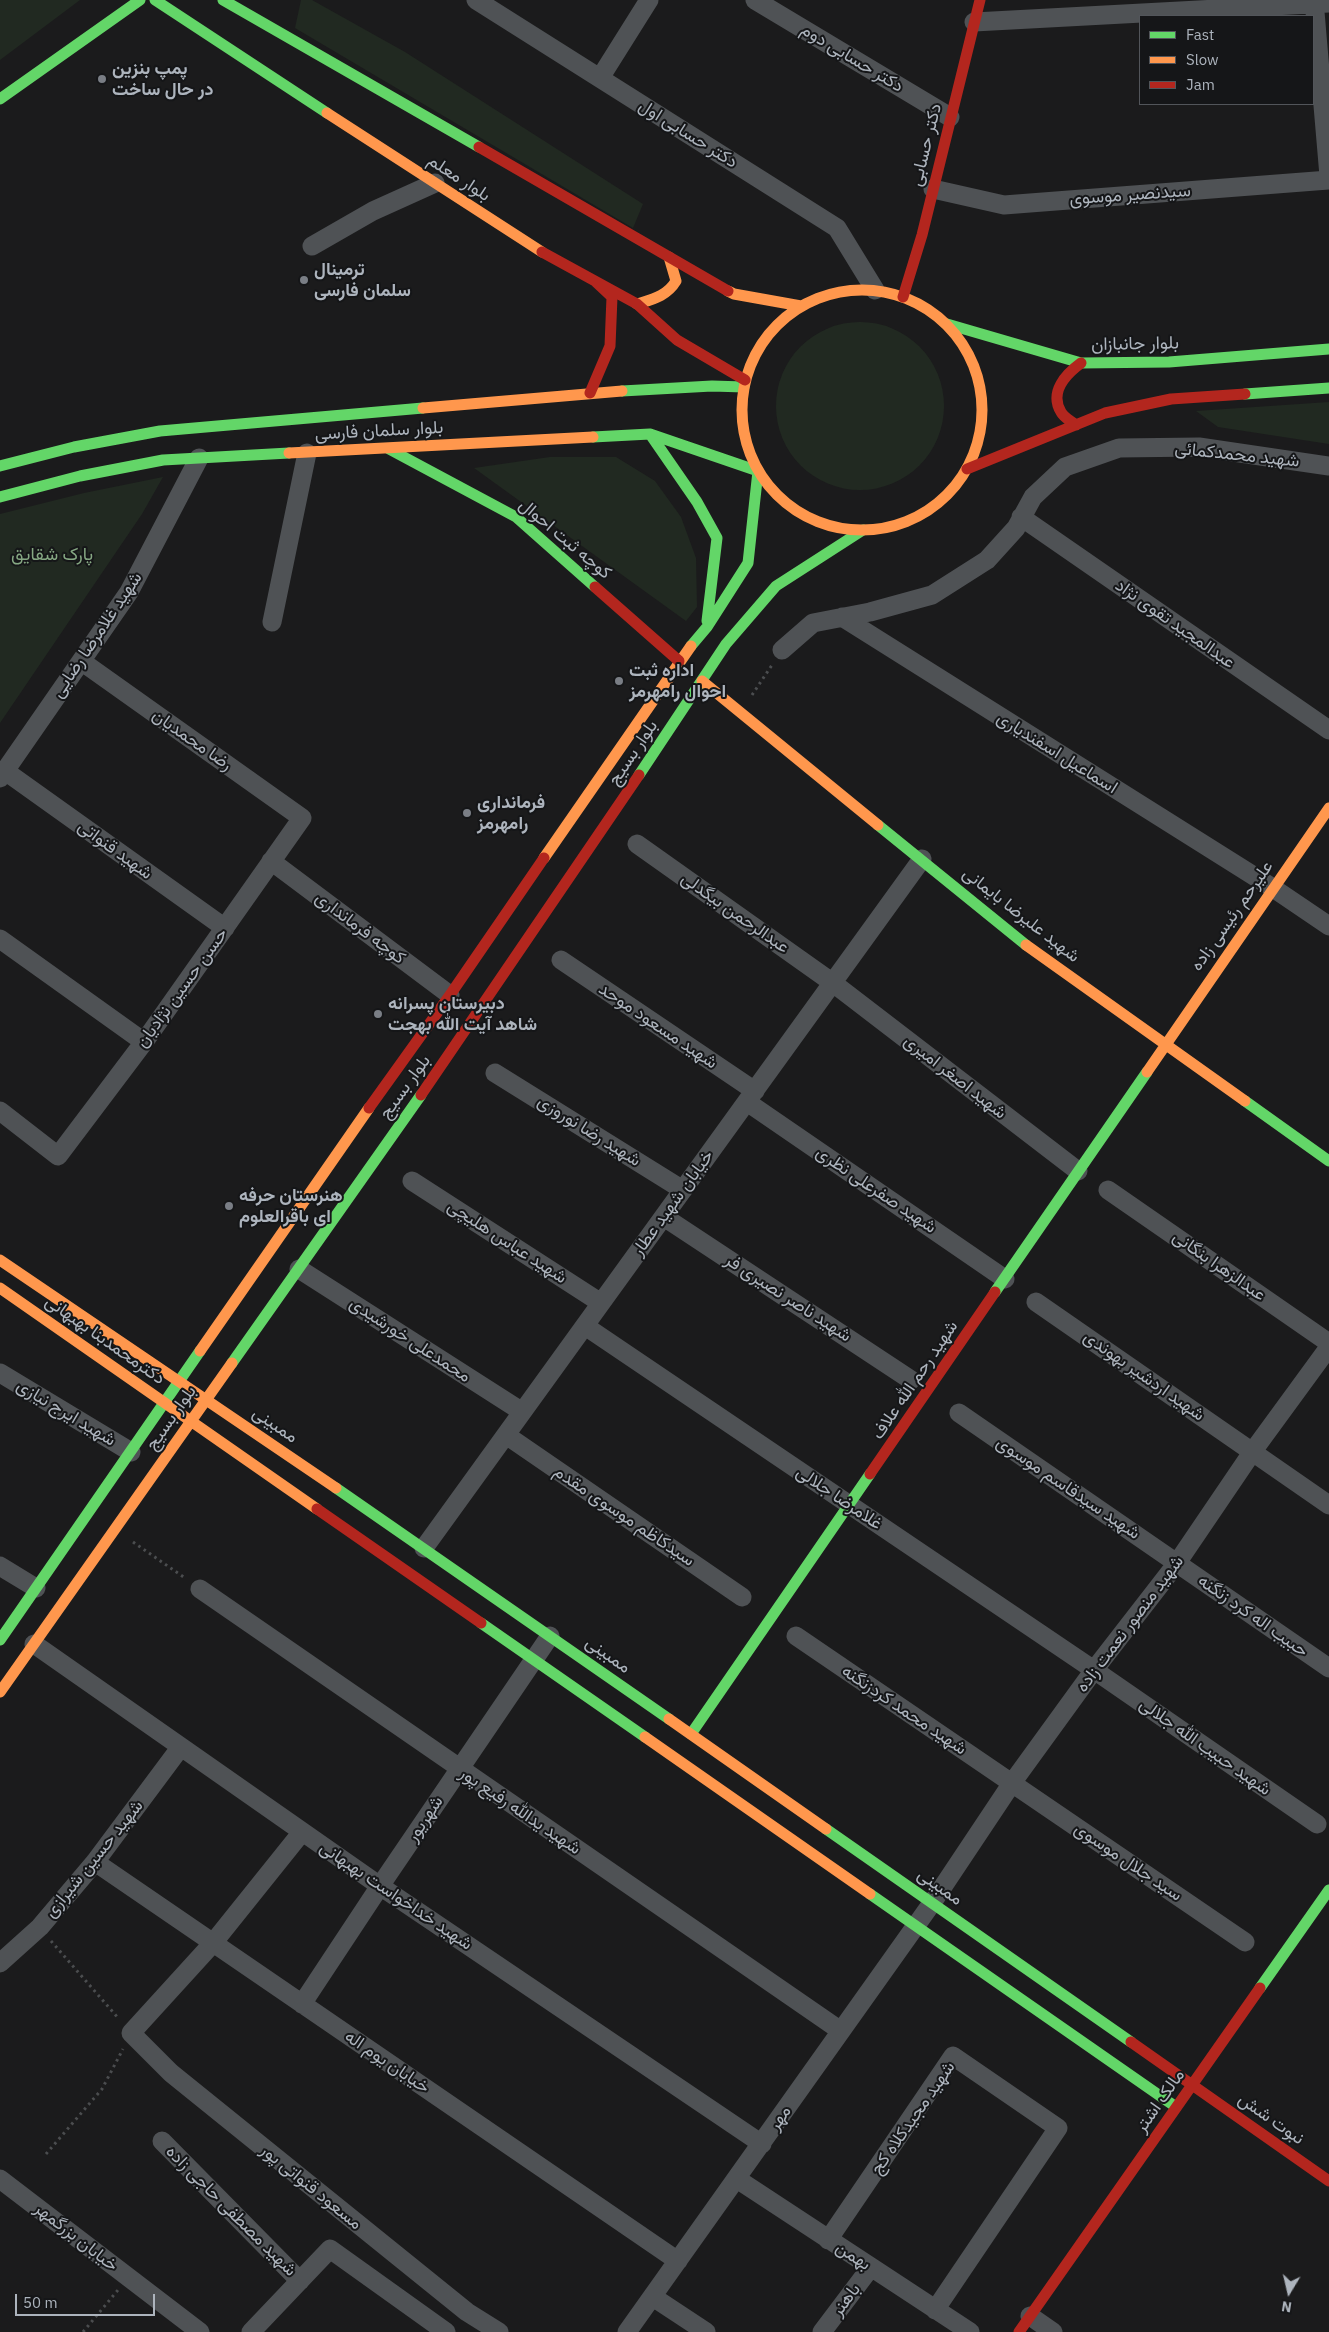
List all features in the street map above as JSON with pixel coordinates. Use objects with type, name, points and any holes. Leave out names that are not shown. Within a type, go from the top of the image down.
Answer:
[{"type":"main road","points":[[0,99],[140,0]]},
{"type":"main road","name":"بلوار معلم","points":[[155,0],[532,247],[637,304],[677,340],[745,383]]},
{"type":"main road","name":"بلوار معلم","points":[[223,0],[734,294],[800,306]]},
{"type":"main road","name":"دکتر حسابی","points":[[902,297],[922,236],[980,0]]},
{"type":"main road","points":[[637,304],[662,296],[672,290],[676,281],[669,257]]},
{"type":"main road","points":[[590,277],[612,297],[610,346],[590,394]]},
{"type":"main road","points":[[875,290],[902,297],[926,308],[947,324],[966,349],[979,378],[983,409],[979,440],[967,469],[948,494],[924,514],[895,526],[863,530],[832,526],[803,515],[778,496],[758,471],[746,442],[742,411],[745,383],[757,351],[766,338],[776,326],[800,306],[824,296],[841,292],[875,290]]},
{"type":"main road","name":"بلوار جانبازان","points":[[947,324],[1081,363],[1169,362],[1329,349]]},
{"type":"main road","points":[[1076,425],[1062,413],[1057,399],[1059,383],[1066,373],[1081,363]]},
{"type":"main road","name":"بلوار سلمان فارسی","points":[[2,461],[160,431],[590,394],[745,383]]},
{"type":"main road","points":[[967,469],[1105,413],[1171,399],[1329,388]]},
{"type":"main road","points":[[650,434],[697,502],[716,538],[707,627]]},
{"type":"main road","name":"بلوار سلمان فارسی","points":[[0,497],[80,476],[163,460],[650,434],[758,471]]},
{"type":"main road","name":"کوچه ثبت احوال","points":[[388,448],[516,517],[679,661]]},
{"type":"main road","name":"بلوار بسیج","points":[[0,1640],[180,1380],[405,1064],[450,995],[679,661],[754,564],[758,471]]},
{"type":"main road","name":"بلوار بسیج","points":[[0,1692],[114,1528],[299,1269],[427,1079],[524,947],[726,644],[776,586],[863,530]]},
{"type":"main road","points":[[770,573],[776,586]]},
{"type":"main road","name":"شهید علیرضا بایمانی","points":[[702,682],[1032,950],[1329,1161]]},
{"type":"main road","name":"علیرحم رئیسی زاده","points":[[1165,1044],[1329,808]]},
{"type":"main road","name":"شهید رحم الله علاف","points":[[691,1734],[850,1506],[1165,1044]]},
{"type":"main road","name":"ممبینی","points":[[0,1260],[146,1360],[180,1380],[424,1548],[1192,2085]]},
{"type":"main road","name":"دکترمحمدبنا بهبهانی","points":[[0,1288],[190,1421]]},
{"type":"main road","points":[[190,1421],[535,1659],[1176,2108]]},
{"type":"main road","name":"مالک اشتر","points":[[1019,2332],[1329,1890]]},
{"type":"main road","name":"نبوت شش","points":[[1192,2085],[1329,2181]]},
{"type":"street","name":"دکتر حسابی اول","points":[[476,0],[837,228],[875,290]]},
{"type":"street","points":[[600,78],[650,0]]},
{"type":"street","name":"دکتر حسابی دوم","points":[[754,0],[950,117]]},
{"type":"street","points":[[974,22],[1319,2],[1329,178]]},
{"type":"street","name":"سیدنصیر موسوی","points":[[933,190],[1004,205],[1329,178]]},
{"type":"street","points":[[312,246],[373,211],[435,183]]},
{"type":"street","name":"شهید محمدکمائی","points":[[782,650],[813,622],[932,596],[987,560],[1016,528],[1033,497],[1065,467],[1119,448],[1199,447],[1329,466]]},
{"type":"street","points":[[272,622],[307,453]]},
{"type":"street","name":"شهید غلامرضا رضایی","points":[[3,775],[130,592],[199,458]]},
{"type":"street","name":"عبدالمجید تقوی نژاد","points":[[1021,517],[1329,730]]},
{"type":"street","name":"اسماعیل اسفندیاری","points":[[842,617],[1273,888],[1329,926]]},
{"type":"street","name":"رضا محمدیان","points":[[81,661],[302,818]]},
{"type":"street","name":"شهید قنواتی","points":[[3,775],[225,928]]},
{"type":"street","name":"حسن حسین نژادیان","points":[[0,1111],[58,1156],[144,1042],[302,818]]},
{"type":"street","name":"عبدالرحمن بیگدلی","points":[[637,844],[832,983]]},
{"type":"street","name":"خیابان شهید عطار","points":[[424,1548],[506,1435],[521,1411],[585,1326],[922,859]]},
{"type":"street","name":"کوچه فرمانداری","points":[[271,861],[450,995]]},
{"type":"street","points":[[0,939],[144,1042]]},
{"type":"street","name":"شهید مسعود موحد","points":[[561,960],[751,1097]]},
{"type":"street","name":"شهید اصغر امیری","points":[[832,983],[1078,1171]]},
{"type":"street","name":"شهید رضا نوروزی","points":[[495,1073],[683,1190]]},
{"type":"street","name":"شهید صفرعلی نظری","points":[[751,1097],[1005,1279]]},
{"type":"street","name":"شهید عباس هلیچی","points":[[412,1181],[601,1303]]},
{"type":"street","name":"عبدالزهرا بنگانی","points":[[1108,1190],[1329,1343]]},
{"type":"street","name":"شهید ناصر نصیری فر","points":[[664,1216],[912,1380]]},
{"type":"street","name":"محمدعلی خورشیدی","points":[[299,1269],[521,1411]]},
{"type":"street","name":"شهید اردشیر بهوندی","points":[[1036,1302],[1329,1505]]},
{"type":"street","name":"غلامرضا جلالی","points":[[585,1326],[1094,1670]]},
{"type":"street","name":"شهید منصور نعمت زاده","points":[[932,1903],[1012,1783],[1094,1670],[1177,1563],[1253,1451],[1329,1347]]},
{"type":"street","name":"شهید ایرج نیازی","points":[[0,1373],[131,1452]]},
{"type":"street","name":"شهید سیدقاسم موسوی","points":[[959,1413],[1177,1563]]},
{"type":"street","name":"سیدکاظم موسوی مقدم","points":[[506,1435],[742,1597]]},
{"type":"street","name":"حبیب اله کرد زنگنه","points":[[1177,1563],[1329,1668]]},
{"type":"street","points":[[0,1566],[36,1588]]},
{"type":"street","name":"شهید یدالله رفیع پور","points":[[200,1589],[459,1770],[841,2031]]},
{"type":"street","name":"شهریور","points":[[302,2004],[550,1636]]},
{"type":"street","name":"شهید محمد کردزنگنه","points":[[796,1636],[1012,1783]]},
{"type":"street","name":"شهید خداخواست بهبهانی","points":[[34,1644],[180,1748],[380,1886],[762,2144]]},
{"type":"street","name":"شهید حبیب الله جلالی","points":[[1094,1670],[1317,1824]]},
{"type":"street","name":"شهید حسین شیرازی","points":[[0,1963],[40,1927],[95,1862],[180,1748]]},
{"type":"street","name":"سید جلال موسوی","points":[[1012,1783],[1245,1942]]},
{"type":"street","points":[[131,2033],[213,1943],[302,1832]]},
{"type":"street","name":"خیابان یوم اله","points":[[95,1862],[678,2261]]},
{"type":"street","name":"مهر","points":[[627,2332],[932,1903]]},
{"type":"street","name":"مسعود قنواتی پور","points":[[131,2033],[171,2073],[467,2312],[499,2332]]},
{"type":"street","name":"شهید مجیدکلاه کج","points":[[828,2240],[953,2056],[1058,2128],[935,2310]]},
{"type":"street","name":"شهید مصطفی حاجی زاده","points":[[162,2141],[300,2281]]},
{"type":"street","name":"خیابان بزرگمهر","points":[[0,2179],[200,2332]]},
{"type":"street","name":"بهمن","points":[[736,2179],[970,2332]]},
{"type":"street","name":"مسعود قنواتی پور","points":[[330,2249],[448,2332]]},
{"type":"street","name":"شهید مصطفی حاجی زاده","points":[[251,2332],[330,2249]]},
{"type":"street","name":"باهنر","points":[[822,2332],[871,2267]]},
{"type":"street","points":[[653,2297],[706,2332]]},
{"type":"street","points":[[448,2332],[467,2312]]},
{"type":"street","points":[[1030,2316],[1053,2332]]},
{"type":"path","points":[[740,712],[782,650]]},
{"type":"path","points":[[114,1528],[200,1589]]},
{"type":"path","points":[[40,1927],[131,2033],[102,2089],[46,2154]]},
{"type":"path","points":[[84,2332],[128,2277]]},
{"type":"green space","points":[[0,0],[80,0],[0,60]]},
{"type":"green space","points":[[301,0],[312,0],[405,52],[643,204],[633,228],[295,28]]},
{"type":"green space","points":[[860,322],[884,326],[899,332],[913,341],[925,353],[934,367],[940,382],[944,406],[940,430],[934,445],[925,459],[913,471],[899,480],[884,486],[860,490],[836,486],[821,480],[807,471],[795,459],[786,445],[780,430],[776,406],[780,382],[786,367],[795,353],[807,341],[821,332],[836,326]]},
{"type":"green space","points":[[1329,402],[1329,444],[1218,427],[1196,411]]},
{"type":"green space","points":[[550,457],[616,457],[655,481],[681,517],[696,558],[697,607],[686,621],[474,468]]},
{"type":"green space","name":"پارک شقایق","points":[[163,477],[142,514],[0,723],[0,514],[84,493]]},
{"type":"traffic: fast","points":[[0,99],[140,0]]},
{"type":"traffic: fast","points":[[155,0],[327,113]]},
{"type":"traffic: fast","points":[[223,0],[479,147]]},
{"type":"traffic: fast","points":[[947,324],[1081,363],[1169,362],[1329,349]]},
{"type":"traffic: fast","points":[[622,391],[712,386],[744,387]]},
{"type":"traffic: fast","points":[[1245,394],[1329,388]]},
{"type":"traffic: fast","points":[[0,466],[74,447],[160,431],[423,408]]},
{"type":"traffic: fast","points":[[650,434],[697,502],[717,538],[707,621]]},
{"type":"traffic: fast","points":[[593,437],[650,434],[758,471],[748,563],[707,627],[691,646]]},
{"type":"traffic: fast","points":[[389,449],[516,517],[595,587]]},
{"type":"traffic: fast","points":[[0,497],[80,476],[163,460],[289,453]]},
{"type":"traffic: fast","points":[[639,775],[726,644],[776,586],[863,530]]},
{"type":"traffic: fast","points":[[878,825],[1026,945]]},
{"type":"traffic: fast","points":[[995,1292],[1147,1072]]},
{"type":"traffic: fast","points":[[232,1363],[421,1095]]},
{"type":"traffic: fast","points":[[1245,1101],[1329,1161]]},
{"type":"traffic: fast","points":[[0,1640],[200,1351]]},
{"type":"traffic: fast","points":[[691,1734],[870,1474]]},
{"type":"traffic: fast","points":[[336,1488],[669,1719]]},
{"type":"traffic: fast","points":[[481,1623],[645,1737]]},
{"type":"traffic: fast","points":[[826,1829],[1131,2042]]},
{"type":"traffic: fast","points":[[1260,1988],[1329,1890]]},
{"type":"traffic: fast","points":[[870,1894],[1176,2107]]},
{"type":"traffic: slow","points":[[327,113],[542,252]]},
{"type":"traffic: slow","points":[[637,304],[664,294],[676,281],[669,257]]},
{"type":"traffic: slow","points":[[862,290],[885,292],[908,299],[929,310],[947,325],[962,343],[973,364],[980,387],[982,410],[980,433],[973,456],[962,477],[947,495],[929,510],[908,521],[885,528],[862,530],[839,528],[816,521],[795,510],[777,495],[762,477],[751,456],[744,433],[742,410],[744,387],[751,364],[762,343],[777,325],[795,310],[816,299],[839,292],[862,290]]},
{"type":"traffic: slow","points":[[728,291],[734,294],[801,306]]},
{"type":"traffic: slow","points":[[423,408],[622,391]]},
{"type":"traffic: slow","points":[[289,453],[593,437]]},
{"type":"traffic: slow","points":[[544,858],[691,646]]},
{"type":"traffic: slow","points":[[702,681],[878,825]]},
{"type":"traffic: slow","points":[[1147,1072],[1329,808]]},
{"type":"traffic: slow","points":[[1026,945],[1245,1101]]},
{"type":"traffic: slow","points":[[200,1351],[369,1108]]},
{"type":"traffic: slow","points":[[0,1260],[336,1488]]},
{"type":"traffic: slow","points":[[0,1288],[317,1509]]},
{"type":"traffic: slow","points":[[0,1692],[232,1363]]},
{"type":"traffic: slow","points":[[669,1719],[826,1829]]},
{"type":"traffic: slow","points":[[645,1737],[870,1894]]},
{"type":"traffic: jam","points":[[903,297],[922,235],[980,0]]},
{"type":"traffic: jam","points":[[479,147],[728,291]]},
{"type":"traffic: jam","points":[[542,252],[637,304],[677,340],[745,380]]},
{"type":"traffic: jam","points":[[590,393],[610,346],[612,297],[596,282]]},
{"type":"traffic: jam","points":[[1076,425],[1062,414],[1057,397],[1065,378],[1081,363]]},
{"type":"traffic: jam","points":[[967,469],[1105,413],[1171,399],[1245,394]]},
{"type":"traffic: jam","points":[[595,587],[679,661]]},
{"type":"traffic: jam","points":[[421,1095],[639,775]]},
{"type":"traffic: jam","points":[[369,1108],[450,995],[544,858]]},
{"type":"traffic: jam","points":[[870,1474],[995,1292]]},
{"type":"traffic: jam","points":[[317,1509],[481,1623]]},
{"type":"traffic: jam","points":[[1019,2332],[1260,1988]]},
{"type":"traffic: jam","points":[[1131,2042],[1329,2181]]},
{"type":"place","name":"پمپ بنزین در حال ساخت","points":[[102,79]]},
{"type":"place","name":"ترمینال سلمان فارسی","points":[[304,280]]},
{"type":"place","name":"اداره ثبت احوال رامهرمز","points":[[619,681]]},
{"type":"place","name":"فرمانداری رامهرمز","points":[[467,813]]},
{"type":"place","name":"دبیرستان پسرانه شاهد آیت الله بهجت","points":[[378,1014]]},
{"type":"place","name":"هنرستان حرفه ای باقرالعلوم","points":[[229,1206]]}]
